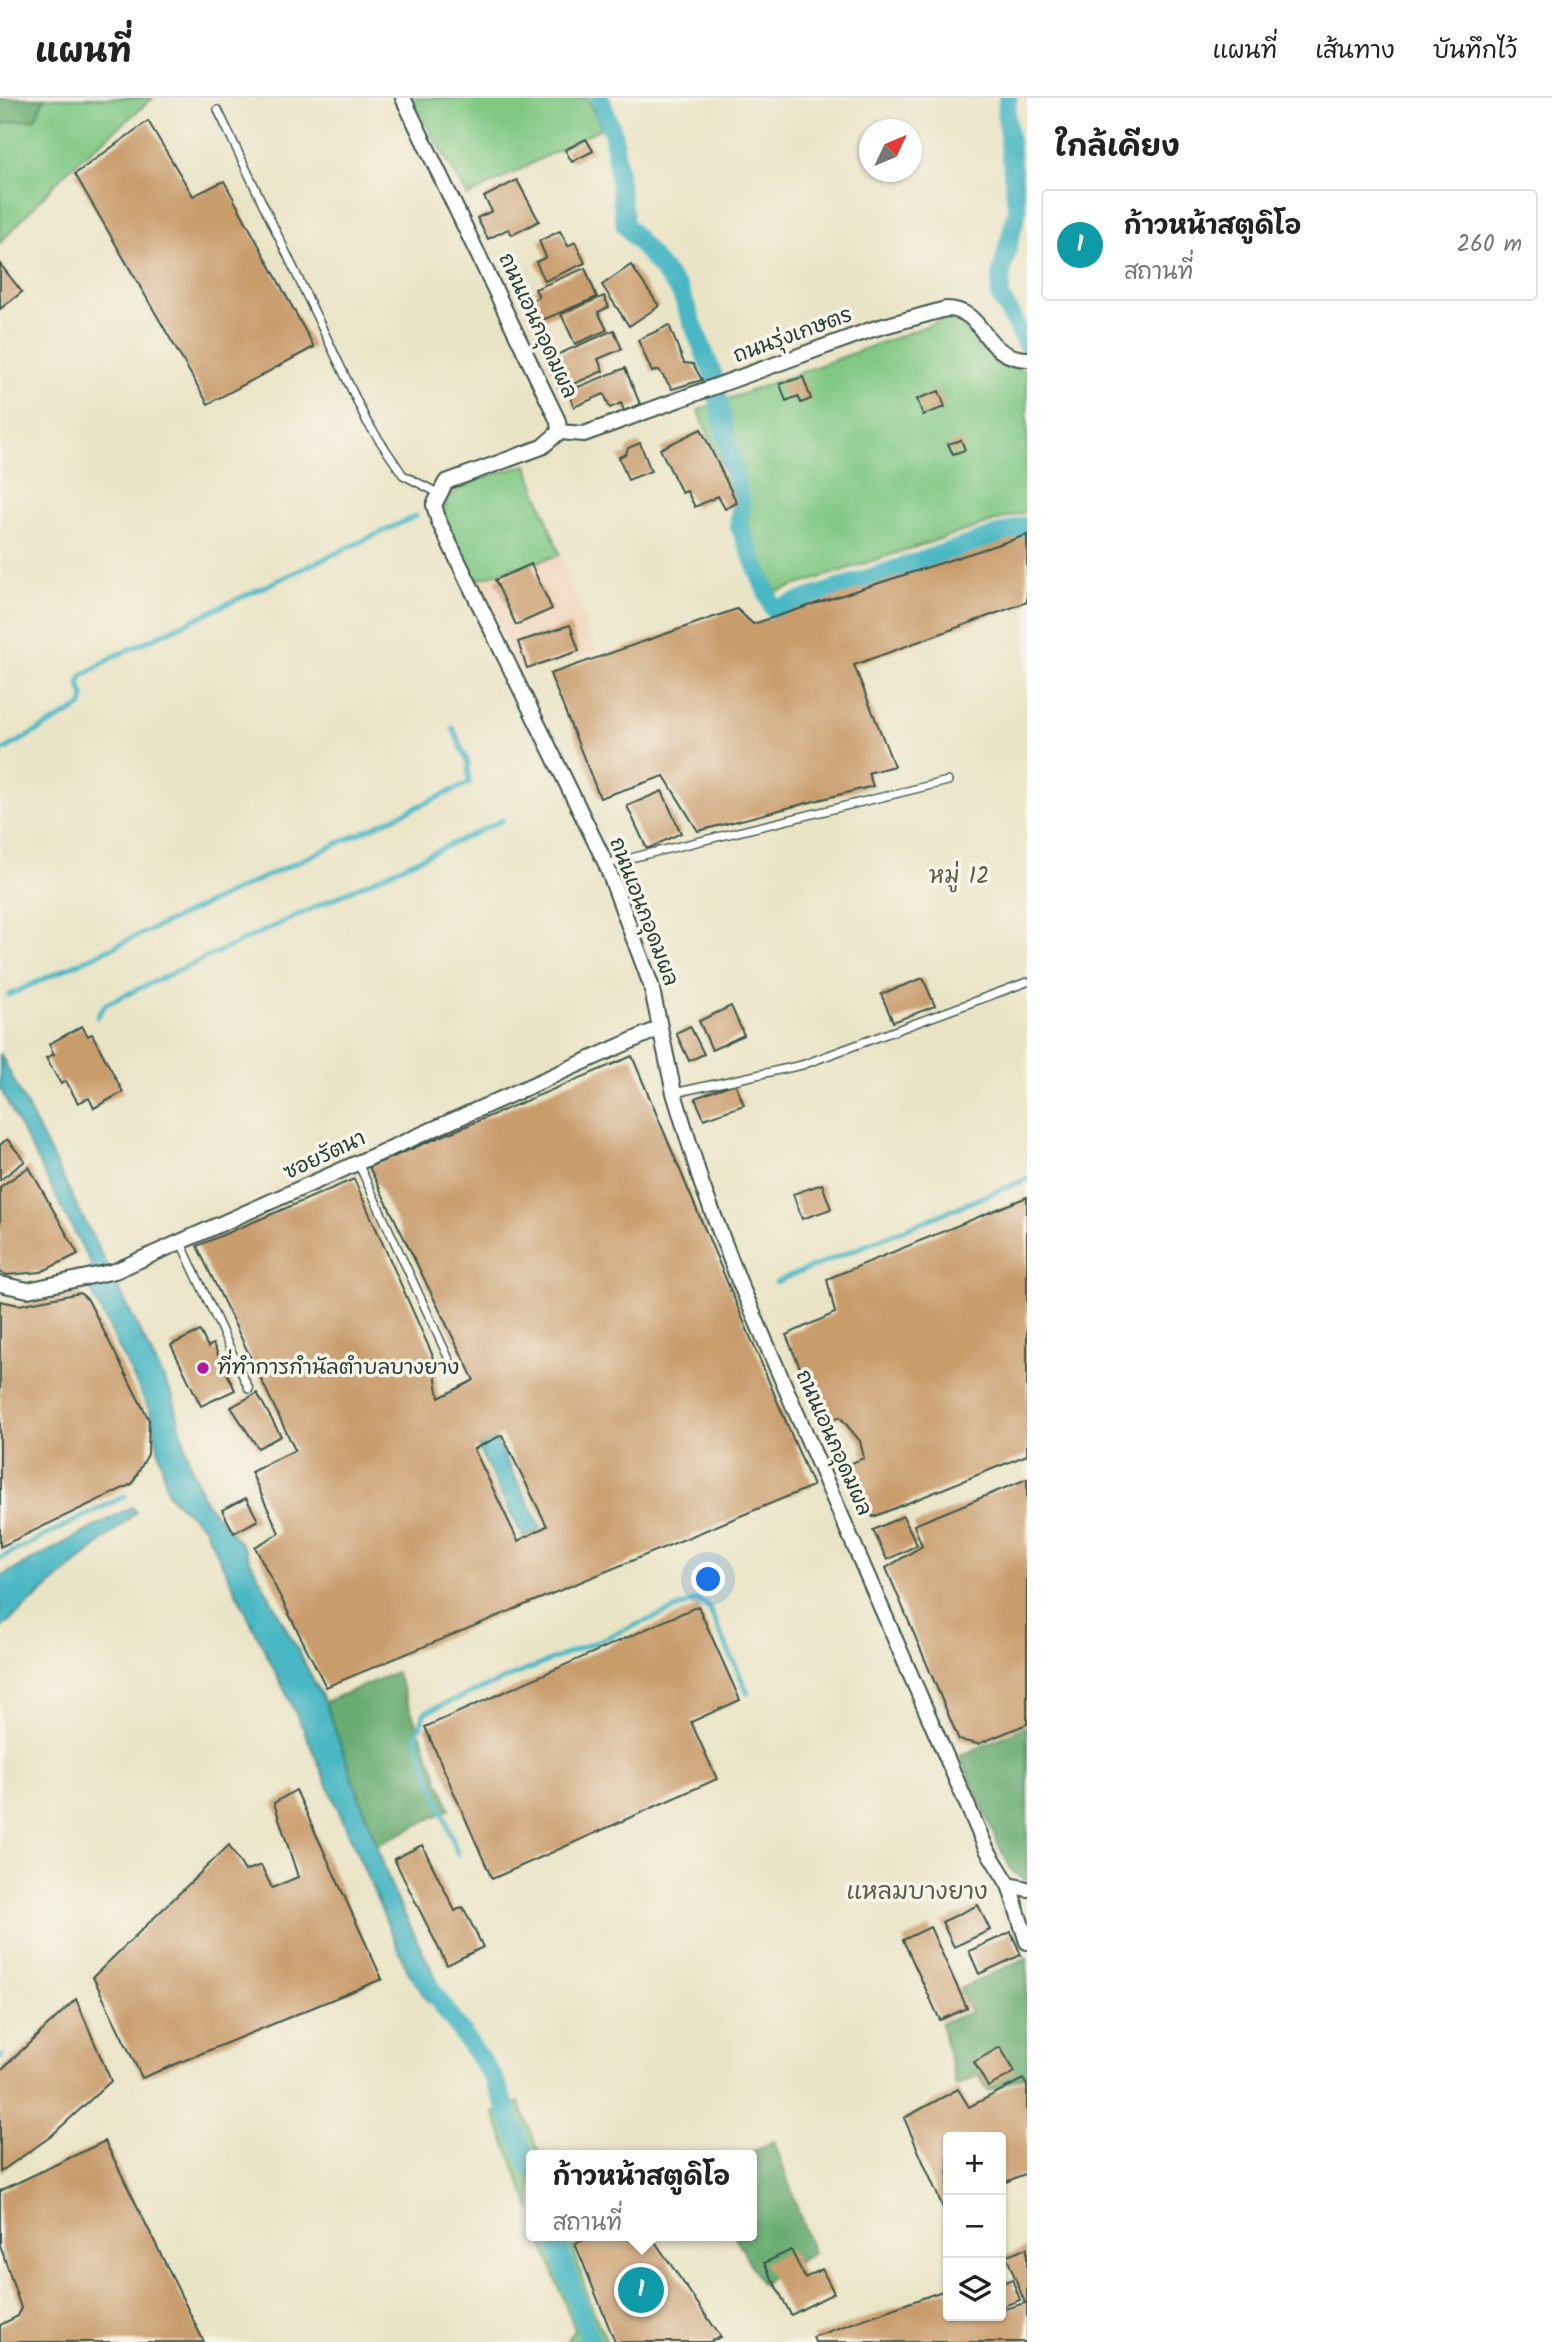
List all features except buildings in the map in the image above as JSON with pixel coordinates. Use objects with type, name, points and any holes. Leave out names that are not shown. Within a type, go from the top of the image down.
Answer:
[{"type":"street","name":"ถนนเอนกอุดมผล","points":[[403,98],[552,404],[559,432],[542,447],[460,474],[446,482],[434,505],[439,522],[606,864],[651,985],[674,1093],[702,1185],[738,1281],[986,1849],[1009,1885],[1027,1942]]},
{"type":"street","name":"ถนนรุ่งเกษตร","points":[[559,432],[584,434],[873,329],[946,309],[958,309],[971,317],[997,350],[1009,358],[1026,359]]},
{"type":"street","name":"ซอยรัตนา","points":[[0,1284],[28,1290],[116,1271],[660,1028]]},
{"type":"street","points":[[1009,1885],[1027,1889]]},
{"type":"lane","points":[[218,110],[367,422],[403,475],[438,493]]},
{"type":"lane","points":[[606,864],[948,781]]},
{"type":"lane","points":[[674,1093],[802,1065],[1027,982]]},
{"type":"lane","points":[[358,1163],[454,1370]]},
{"type":"lane","points":[[181,1243],[249,1390]]},
{"type":"shaded area","points":[[560,555],[596,651],[523,674],[475,580]]},
{"type":"green space","points":[[0,98],[44,98],[35,119],[6,122],[0,127]]},
{"type":"green space","points":[[44,98],[153,98],[66,172],[0,243],[0,127],[6,122],[35,119]]},
{"type":"green space","points":[[411,98],[588,98],[601,128],[468,196]]},
{"type":"green space","points":[[954,316],[1004,365],[1027,370],[1027,511],[776,592],[698,410]]},
{"type":"green space","points":[[527,465],[560,555],[475,580],[449,530],[444,515],[445,504],[462,487],[490,475]]},
{"type":"green space","points":[[396,1672],[450,1809],[377,1845],[325,1702]]},
{"type":"green space","points":[[1027,1726],[1026,1880],[1013,1872],[1001,1850],[960,1756]]},
{"type":"green space","points":[[1027,1957],[1027,2075],[988,2091],[979,2075],[956,2086],[941,2023],[971,2012],[960,1989]]},
{"type":"green space","points":[[519,2102],[538,2150],[526,2150],[526,2198],[494,2113]]},
{"type":"green space","points":[[774,2141],[813,2253],[761,2284],[738,2241],[757,2241],[756,2150]]},
{"type":"green space","points":[[542,2241],[571,2241],[590,2305],[607,2342],[566,2342],[575,2330]]},
{"type":"water","points":[[0,1053],[173,1397],[190,1465],[205,1502],[242,1545],[325,1702],[393,1891],[443,1993],[428,2002],[408,1971],[304,1730],[204,1527],[168,1495],[151,1413],[91,1291],[91,1264],[0,1088]]},
{"type":"water","points":[[495,1439],[542,1529],[523,1537],[478,1447]]},
{"type":"water","points":[[132,1507],[136,1512],[0,1629],[0,1577]]},
{"type":"waterway","points":[[600,98],[613,133],[625,225],[680,291],[713,375],[741,504],[739,525],[774,610],[1027,525]]},
{"type":"waterway","points":[[1008,98],[1006,113],[1017,211],[1002,270],[1000,296],[1027,345]]},
{"type":"waterway","points":[[0,752],[82,706],[84,696],[79,685],[82,676],[113,657],[416,516]]},
{"type":"waterway","points":[[9,995],[469,783],[468,763],[453,728]]},
{"type":"waterway","points":[[97,1017],[106,1004],[503,820]]},
{"type":"waterway","points":[[776,1282],[1027,1179]]},
{"type":"waterway","points":[[0,1558],[125,1496]]},
{"type":"waterway","points":[[458,1855],[416,1738],[425,1712],[697,1600],[708,1606],[748,1693]]},
{"type":"waterway","points":[[422,1976],[494,2079],[526,2156]]},
{"type":"waterway","points":[[556,2241],[591,2342]]},
{"type":"place","name":"ที่ทำการกำนัลตำบลบางยาง","points":[[203,1368]]},
{"type":"place","name":"ก้าวหน้าสตูดิโอ","points":[[641,2290]]},
{"type":"district","name":"หมู่ 12","points":[[959,877]]},
{"type":"district","name":"แหลมบางยาง","points":[[917,1892]]}]
